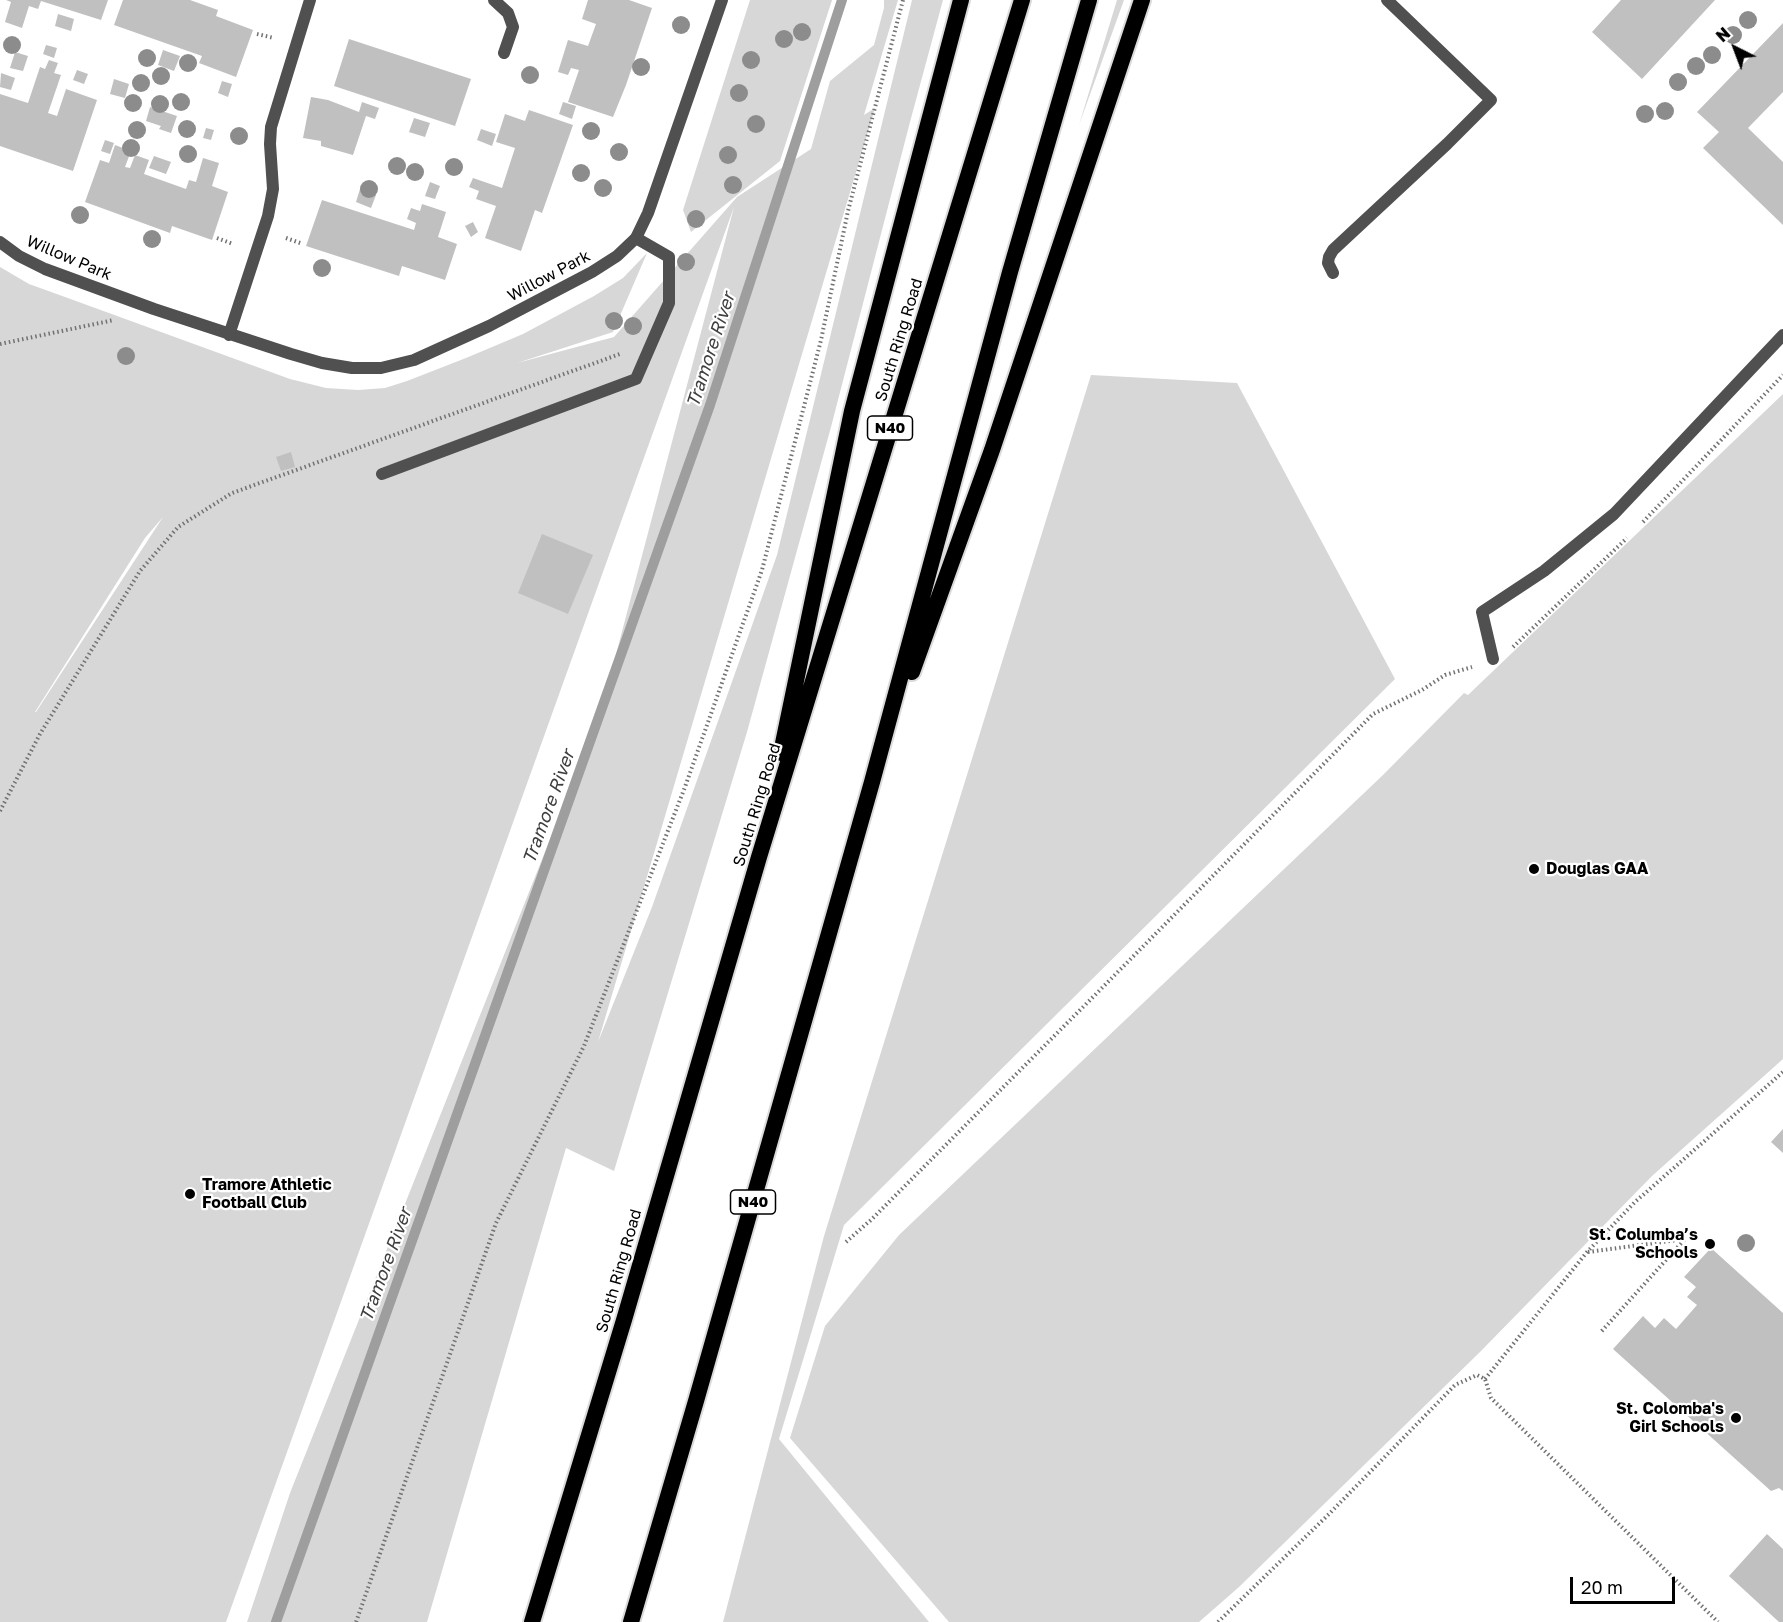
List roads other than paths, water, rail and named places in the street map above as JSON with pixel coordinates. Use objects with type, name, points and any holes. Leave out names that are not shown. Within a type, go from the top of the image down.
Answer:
[{"type":"highway","points":[[759,857],[852,411],[961,0]]},
{"type":"highway","name":"South Ring Road","points":[[532,1622],[759,857],[1022,0]]},
{"type":"highway","name":"N40","points":[[631,1622],[872,782],[1010,272],[1089,0]]},
{"type":"highway","points":[[872,782],[992,450],[1142,0]]},
{"type":"street","points":[[229,335],[268,216],[273,189],[271,128],[310,0]]},
{"type":"street","points":[[494,0],[508,13],[513,27],[504,54]]},
{"type":"street","name":"Willow Park","points":[[0,242],[19,256],[45,269],[132,302],[322,363],[352,368],[381,368],[414,360],[489,326],[592,272],[617,256],[636,238],[652,202],[722,0]]},
{"type":"street","points":[[1333,273],[1328,263],[1333,250],[1491,100],[1387,0]]},
{"type":"street","points":[[382,474],[636,379],[669,303],[669,257],[636,238]]},
{"type":"street","points":[[1493,659],[1482,612],[1544,571],[1614,514],[1783,335]]},
{"type":"waterway","name":"Tramore River","points":[[276,1622],[710,405],[842,0]]},
{"type":"place","name":"Douglas GAA","points":[[1534,869]]},
{"type":"place","name":"Tramore Athletic Football Club","points":[[190,1194]]},
{"type":"place","name":"St. Columba’s Schools","points":[[1710,1244]]},
{"type":"place","name":"St. Colomba's Girl Schools","points":[[1736,1418]]}]
